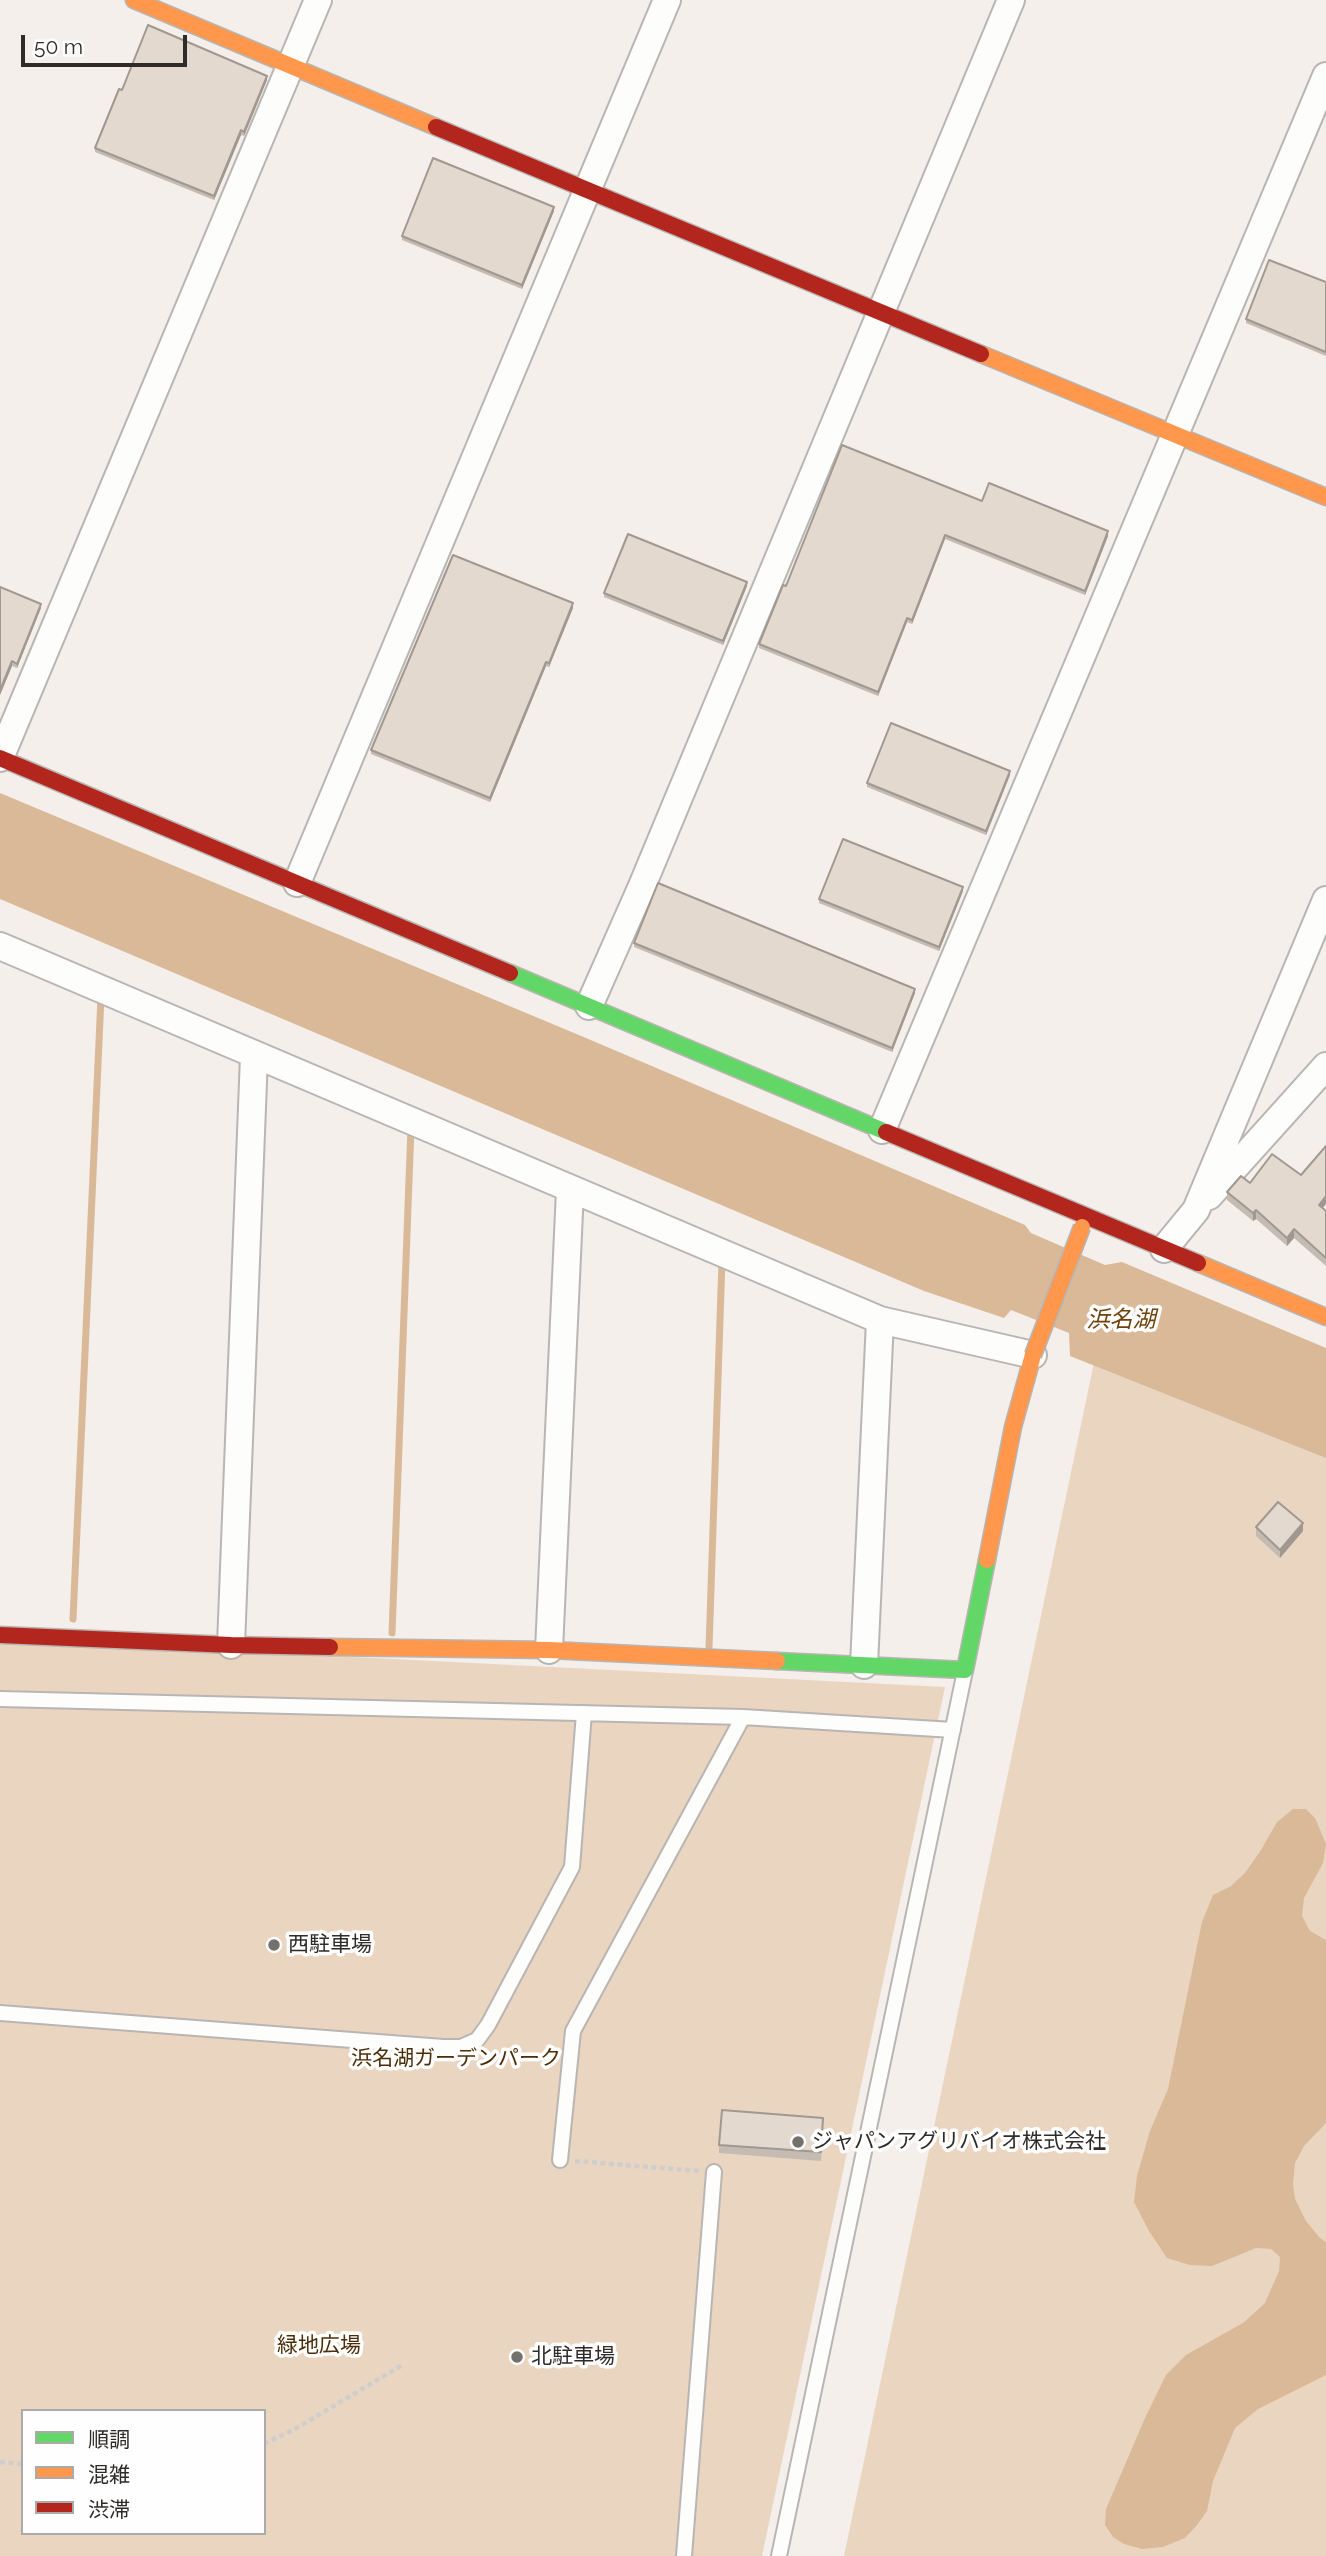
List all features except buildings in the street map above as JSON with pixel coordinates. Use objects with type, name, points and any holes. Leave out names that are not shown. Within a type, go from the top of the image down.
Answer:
[{"type":"street","points":[[134,0],[586,191],[1326,497]]},
{"type":"street","points":[[318,0],[0,758],[882,1130],[1084,1222],[1164,1249],[1326,1317]]},
{"type":"street","points":[[297,883],[667,0]]},
{"type":"street","points":[[589,1006],[642,886],[1011,0]]},
{"type":"street","points":[[882,1130],[1326,76]]},
{"type":"street","points":[[1196,1210],[1326,900]]},
{"type":"street","points":[[0,946],[880,1320],[1033,1355]]},
{"type":"street","points":[[231,1644],[254,1056]]},
{"type":"street","points":[[1164,1249],[1326,1066]]},
{"type":"street","points":[[550,1650],[570,1190]]},
{"type":"street","points":[[0,1635],[231,1644],[550,1650],[965,1670],[1013,1427],[1033,1355],[1084,1222]]},
{"type":"street","points":[[864,1665],[880,1320]]},
{"type":"lane","points":[[779,2556],[965,1670]]},
{"type":"lane","points":[[0,1699],[743,1717],[953,1730]]},
{"type":"lane","points":[[0,2012],[443,2047],[461,2048],[477,2040],[488,2025],[572,1867],[584,1713]]},
{"type":"lane","points":[[560,2160],[573,2031],[743,1717]]},
{"type":"lane","points":[[684,2556],[714,2172]]},
{"type":"path","points":[[560,2160],[714,2172]]},
{"type":"path","points":[[266,2443],[295,2429],[404,2364]]},
{"type":"path","points":[[0,2462],[21,2464]]},
{"type":"green space","points":[[1100,1334],[1326,1423],[1326,2556],[844,2556]]},
{"type":"green space","name":"浜名湖ガーデンパーク","points":[[0,1639],[945,1687],[762,2556],[0,2556]]},
{"type":"water","name":"浜名湖","points":[[0,793],[1025,1225],[1031,1233],[1105,1265],[1122,1262],[1326,1348],[1326,1458],[1070,1356],[1069,1333],[1011,1310],[1004,1318],[924,1291],[0,899]]},
{"type":"water","points":[[1293,1809],[1306,1809],[1315,1818],[1326,1844],[1323,1863],[1304,1898],[1302,1916],[1310,1931],[1326,1940],[1326,2123],[1304,2146],[1295,2163],[1293,2184],[1295,2199],[1306,2221],[1326,2242],[1326,2375],[1258,2409],[1235,2428],[1213,2481],[1207,2511],[1197,2525],[1185,2538],[1163,2547],[1142,2549],[1124,2544],[1113,2537],[1105,2525],[1106,2509],[1145,2418],[1166,2375],[1186,2355],[1243,2323],[1265,2303],[1279,2271],[1280,2257],[1271,2249],[1256,2248],[1212,2266],[1190,2265],[1167,2258],[1134,2202],[1137,2176],[1150,2131],[1168,2089],[1202,1922],[1213,1895],[1231,1886],[1245,1873],[1277,1822]]},
{"type":"waterway","points":[[73,1619],[101,997]]},
{"type":"waterway","points":[[392,1633],[411,1127]]},
{"type":"waterway","points":[[709,1648],[722,1260]]},
{"type":"traffic: fast","points":[[510,973],[886,1132]]},
{"type":"traffic: fast","points":[[777,1661],[965,1670],[987,1560]]},
{"type":"traffic: slow","points":[[134,0],[436,127]]},
{"type":"traffic: slow","points":[[981,354],[1326,497]]},
{"type":"traffic: slow","points":[[1033,1355],[1082,1227]]},
{"type":"traffic: slow","points":[[1198,1263],[1326,1317]]},
{"type":"traffic: slow","points":[[987,1560],[1013,1427],[1033,1355]]},
{"type":"traffic: slow","points":[[330,1647],[549,1650],[777,1661]]},
{"type":"traffic: jam","points":[[436,127],[981,354]]},
{"type":"traffic: jam","points":[[0,758],[510,973]]},
{"type":"traffic: jam","points":[[886,1132],[1198,1263]]},
{"type":"traffic: jam","points":[[0,1635],[330,1647]]},
{"type":"place","name":"西駐車場","points":[[274,1945]]},
{"type":"place","name":"ジャパンアグリバイオ株式会社","points":[[798,2142]]},
{"type":"place","name":"北駐車場","points":[[517,2357]]},
{"type":"park label","name":"緑地広場","points":[[319,2346]]}]
